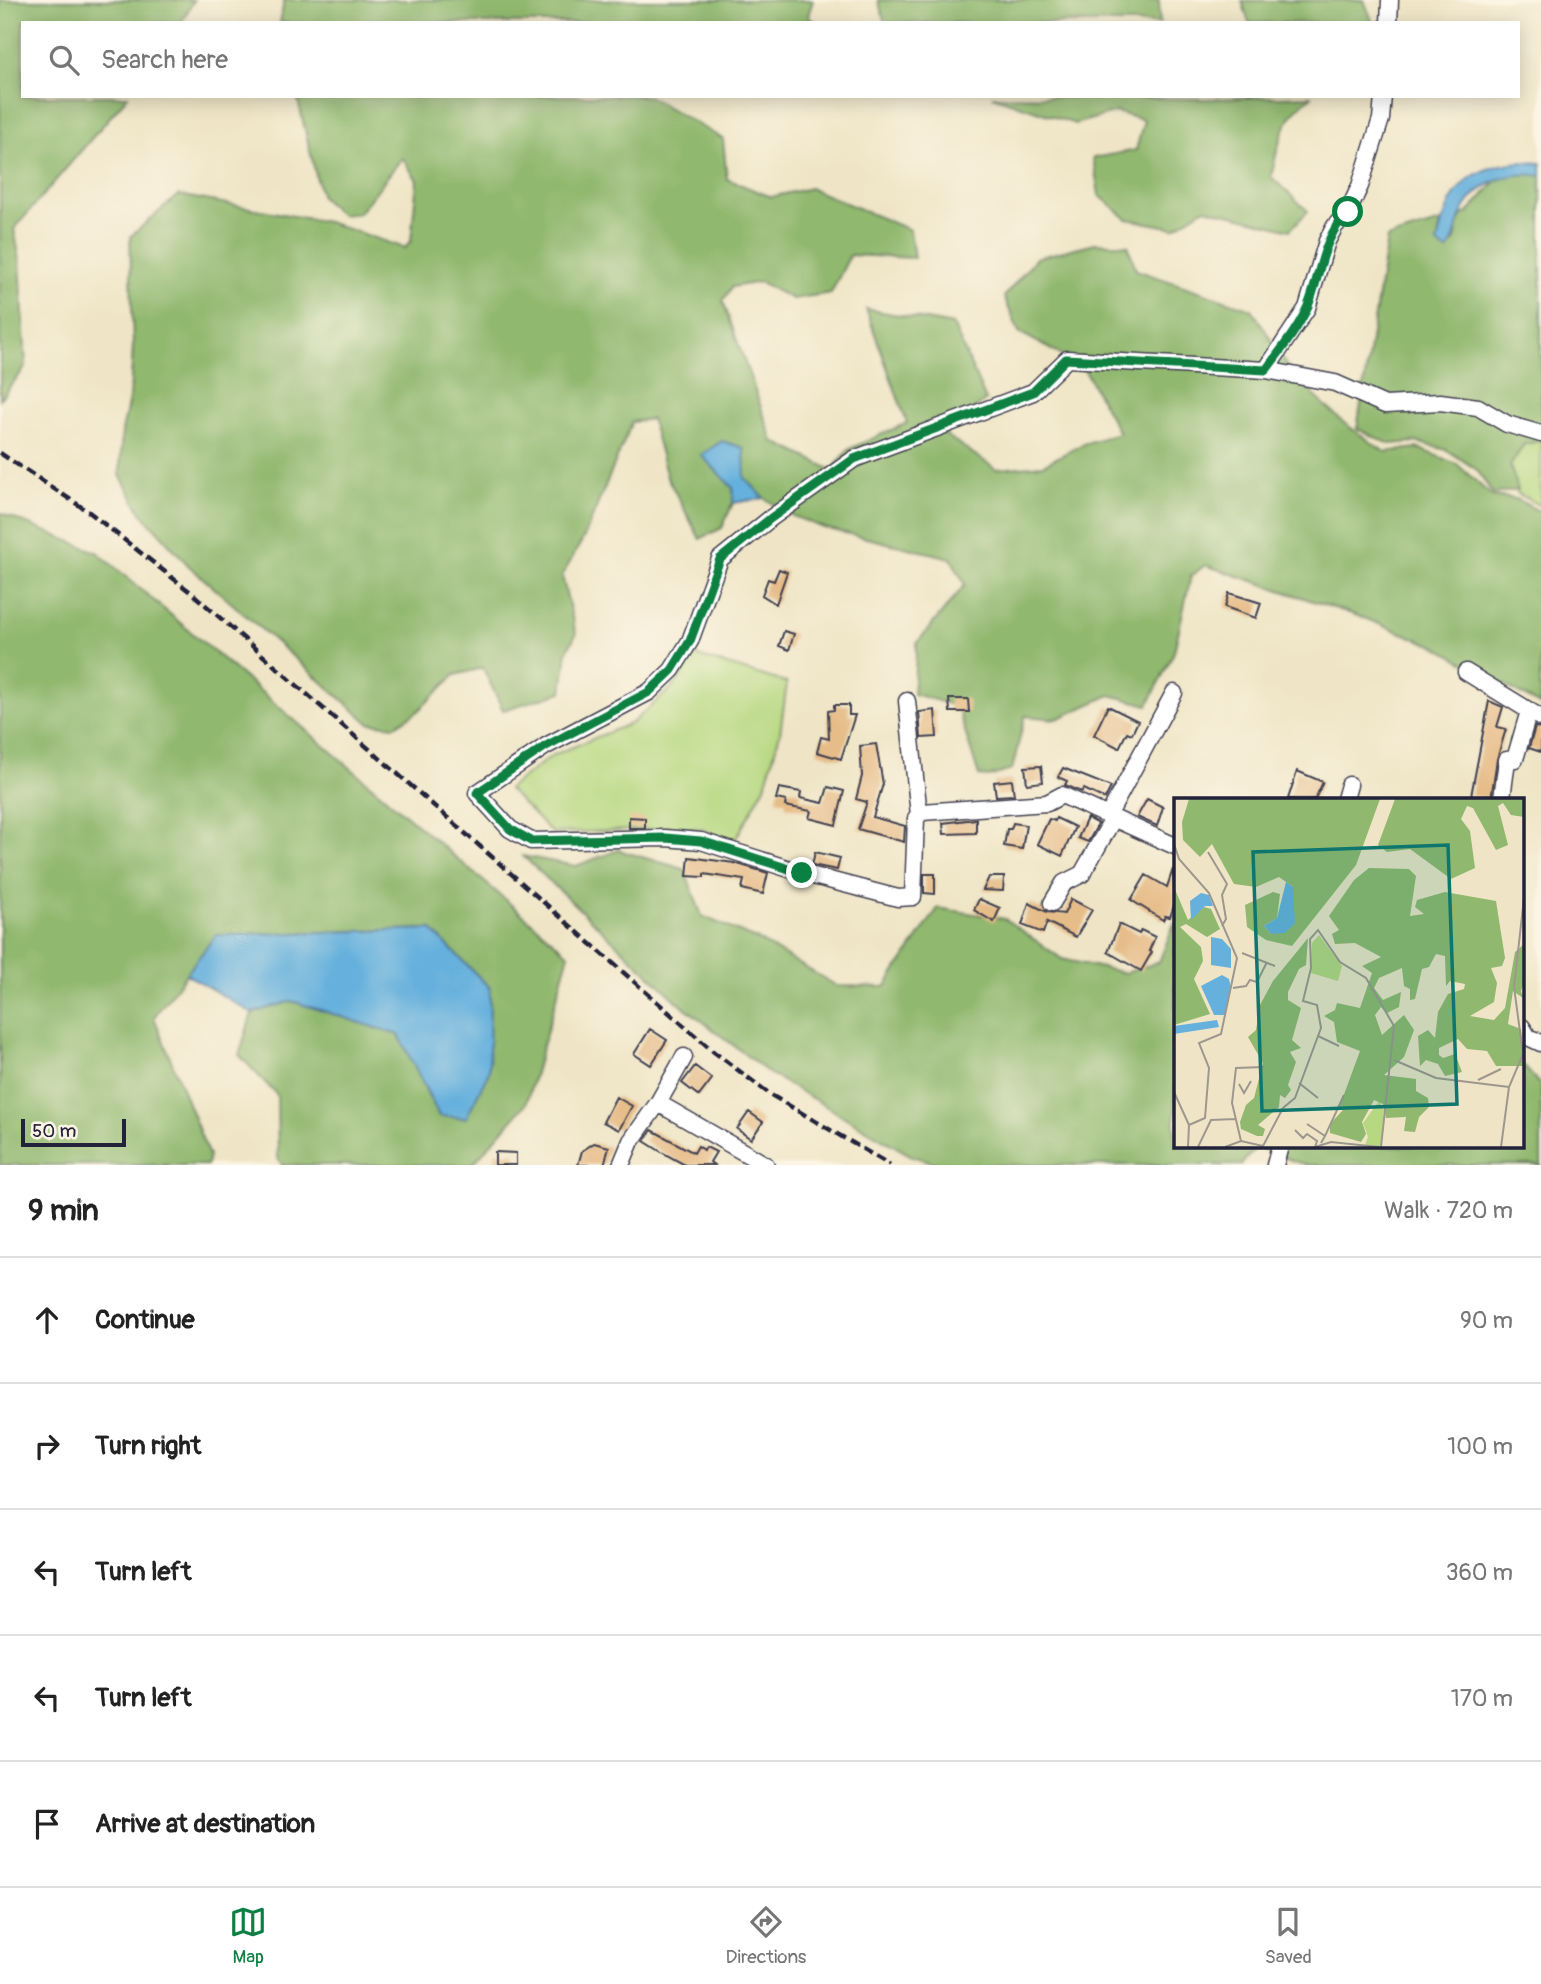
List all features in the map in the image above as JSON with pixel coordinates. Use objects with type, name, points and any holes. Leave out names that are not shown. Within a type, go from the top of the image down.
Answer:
[{"type":"street","points":[[1389,21],[1390,0]]},
{"type":"street","points":[[1266,370],[1307,308],[1327,241],[1335,226],[1348,212],[1360,186],[1381,119],[1384,98]]},
{"type":"street","points":[[1174,846],[1062,795],[1047,803],[922,812],[916,818],[913,897],[898,898],[802,873],[701,841],[665,838],[531,841],[510,829],[477,793],[546,746],[649,692],[672,670],[690,641],[720,559],[771,518],[854,459],[1033,392],[1066,359],[1266,370],[1335,383],[1385,405],[1440,402],[1478,407],[1507,424],[1541,434]]},
{"type":"street","points":[[1466,671],[1535,715],[1515,759],[1507,760],[1502,798]]},
{"type":"street","points":[[1052,903],[1064,883],[1082,874],[1174,693]]},
{"type":"street","points":[[907,701],[919,815]]},
{"type":"street","points":[[1524,1030],[1528,1037],[1541,1042]]},
{"type":"street","points":[[621,1165],[631,1140],[658,1103],[684,1057]]},
{"type":"street","points":[[658,1103],[766,1165]]},
{"type":"street","points":[[1275,1165],[1279,1148]]},
{"type":"green space","points":[[0,0],[194,0],[182,21],[21,21],[21,98],[126,98],[14,229],[20,260],[26,367],[0,399]]},
{"type":"green space","points":[[284,0],[813,0],[808,16],[813,21],[280,21]]},
{"type":"green space","points":[[878,0],[1159,0],[1160,21],[884,21]]},
{"type":"green space","points":[[1364,0],[1372,21],[1248,21],[1242,1]]},
{"type":"green space","points":[[297,98],[651,98],[723,139],[727,179],[771,197],[810,188],[910,230],[914,258],[850,255],[831,293],[792,299],[760,282],[732,287],[723,301],[773,441],[832,470],[849,449],[907,423],[866,309],[953,325],[986,400],[944,434],[996,469],[1043,465],[1083,444],[1119,433],[1083,367],[1019,332],[1004,297],[1036,258],[1095,243],[1128,245],[1136,270],[1252,309],[1288,367],[1344,423],[1385,452],[1417,448],[1457,464],[1492,496],[1516,499],[1541,512],[1540,705],[1435,646],[1364,618],[1205,565],[1191,576],[1174,652],[1148,705],[1110,695],[1057,719],[1025,716],[1012,770],[988,777],[979,776],[957,706],[913,694],[917,643],[965,585],[951,558],[824,528],[793,516],[764,498],[745,478],[701,455],[733,488],[733,503],[722,528],[700,539],[667,477],[651,419],[632,422],[584,537],[562,576],[576,634],[567,651],[562,692],[503,710],[483,668],[455,675],[417,712],[395,726],[369,723],[189,566],[142,514],[120,475],[122,431],[130,395],[133,346],[130,237],[178,195],[327,222],[405,248],[411,241],[417,180],[402,158],[359,213],[341,215],[321,197]]},
{"type":"green space","points":[[998,98],[1310,98],[1295,111],[1283,131],[1271,177],[1308,211],[1290,230],[1205,208],[1174,228],[1127,219],[1099,195],[1093,158],[1136,150],[1144,120],[1116,112],[1075,124]]},
{"type":"green space","points":[[1541,168],[1541,441],[1524,444],[1510,466],[1518,490],[1493,494],[1477,470],[1447,450],[1415,442],[1390,444],[1357,429],[1387,238],[1441,222],[1437,243],[1454,243],[1461,215],[1468,213],[1503,173]]},
{"type":"green space","points":[[1541,441],[1541,506],[1518,494],[1510,466],[1524,444]]},
{"type":"green space","points":[[0,513],[97,552],[569,954],[526,1104],[472,1165],[282,1165],[278,1158],[277,1095],[239,1055],[252,1013],[292,1001],[399,1035],[439,1116],[490,988],[431,929],[216,935],[154,1017],[209,1156],[207,1165],[0,1165]]},
{"type":"green space","points":[[694,655],[787,683],[780,733],[765,786],[734,842],[699,828],[552,833],[508,789],[553,755],[632,723],[675,685]]},
{"type":"green space","points":[[618,850],[684,869],[702,916],[758,940],[837,986],[885,987],[938,908],[1005,919],[1062,959],[1125,973],[1159,962],[1174,924],[1174,1148],[1255,1148],[1241,1165],[943,1165],[912,1156],[770,1074],[678,1002],[523,856],[576,866]]},
{"type":"green space","points":[[1524,1066],[1541,1086],[1541,1165],[1305,1165],[1259,1148],[1524,1148]]},
{"type":"water","points":[[1521,162],[1541,163],[1541,176],[1516,175],[1483,188],[1466,206],[1447,251],[1437,244],[1447,209],[1462,185],[1486,169]]},
{"type":"water","points":[[722,441],[744,448],[745,478],[764,498],[733,503],[733,488],[701,455]]},
{"type":"water","points":[[431,929],[490,988],[489,1072],[466,1118],[439,1116],[399,1035],[292,1001],[252,1013],[186,974],[216,935]]},
{"type":"building","points":[[779,569],[787,572],[776,604],[762,595],[768,579],[774,581]]},
{"type":"building","points":[[1229,593],[1261,603],[1256,618],[1225,607]]},
{"type":"building","points":[[784,631],[794,634],[789,650],[779,646]]},
{"type":"building","points":[[949,699],[968,699],[969,712],[950,712]]},
{"type":"building","points":[[1489,701],[1503,707],[1497,727],[1506,729],[1497,759],[1491,798],[1471,796]]},
{"type":"building","points":[[834,705],[849,705],[849,715],[855,715],[841,759],[817,752],[821,737],[829,739],[828,711],[834,710]]},
{"type":"building","points":[[1108,706],[1138,721],[1132,734],[1127,732],[1119,748],[1094,735]]},
{"type":"building","points":[[935,710],[937,737],[921,738],[919,712]]},
{"type":"building","points":[[1535,727],[1541,728],[1541,752],[1529,748]]},
{"type":"building","points":[[876,744],[883,784],[873,817],[905,826],[904,842],[858,829],[867,802],[856,799],[862,776],[860,746]]},
{"type":"building","points":[[1041,766],[1043,782],[1027,784],[1025,767]]},
{"type":"building","points":[[1063,768],[1111,787],[1105,799],[1084,789],[1082,792],[1065,785],[1067,781],[1058,777]]},
{"type":"building","points":[[1297,771],[1323,782],[1315,798],[1288,798]]},
{"type":"building","points":[[1012,780],[1014,795],[996,796],[994,782]]},
{"type":"building","points":[[828,787],[844,791],[836,825],[809,818],[811,811],[785,806],[786,801],[776,799],[779,788],[801,792],[800,798],[823,803]]},
{"type":"building","points":[[1147,799],[1163,807],[1157,826],[1137,817]]},
{"type":"building","points":[[629,817],[645,818],[645,828],[629,828]]},
{"type":"building","points":[[1056,818],[1075,827],[1062,856],[1037,844],[1049,819],[1055,821]]},
{"type":"building","points":[[1087,818],[1098,824],[1088,842],[1078,838]]},
{"type":"building","points":[[976,819],[976,833],[944,834],[943,823]]},
{"type":"building","points":[[1013,823],[1026,825],[1022,849],[1004,846],[1007,829],[1011,829]]},
{"type":"building","points":[[815,852],[840,858],[837,870],[812,865]]},
{"type":"building","points":[[689,857],[734,863],[768,873],[763,894],[742,889],[744,880],[704,874],[704,877],[687,876]]},
{"type":"building","points":[[1173,869],[1174,905],[1170,917],[1165,916],[1163,920],[1131,900],[1146,875],[1167,887]]},
{"type":"building","points":[[924,874],[935,874],[935,894],[924,893]]},
{"type":"building","points":[[989,877],[1004,877],[1003,891],[983,890]]},
{"type":"building","points":[[979,899],[1000,908],[994,922],[974,910]]},
{"type":"building","points":[[1071,899],[1092,910],[1076,937],[1047,922],[1043,933],[1022,925],[1029,903],[1047,912],[1064,914]]},
{"type":"building","points":[[1119,924],[1139,934],[1141,930],[1155,937],[1149,951],[1152,952],[1141,971],[1108,952]]},
{"type":"building","points":[[650,1029],[667,1040],[651,1065],[634,1054]]},
{"type":"building","points":[[695,1066],[712,1079],[699,1096],[682,1083]]},
{"type":"building","points":[[616,1097],[632,1106],[619,1130],[603,1122]]},
{"type":"building","points":[[749,1112],[763,1122],[751,1139],[737,1129]]},
{"type":"building","points":[[652,1130],[694,1153],[698,1146],[716,1152],[710,1162],[714,1165],[685,1165],[663,1153],[644,1141]]},
{"type":"building","points":[[594,1143],[609,1147],[604,1165],[578,1165],[582,1151]]},
{"type":"building","points":[[495,1152],[516,1153],[516,1165],[495,1165]]},
{"type":"railway","points":[[0,453],[89,512],[193,594],[714,1052],[771,1095],[890,1165]]},
{"type":"route","points":[[802,873],[701,841],[665,838],[531,841],[510,829],[477,793],[546,746],[649,692],[672,670],[690,641],[720,559],[771,518],[854,459],[1033,392],[1066,359],[1266,370],[1307,308],[1327,241],[1335,226],[1348,212]]}]
